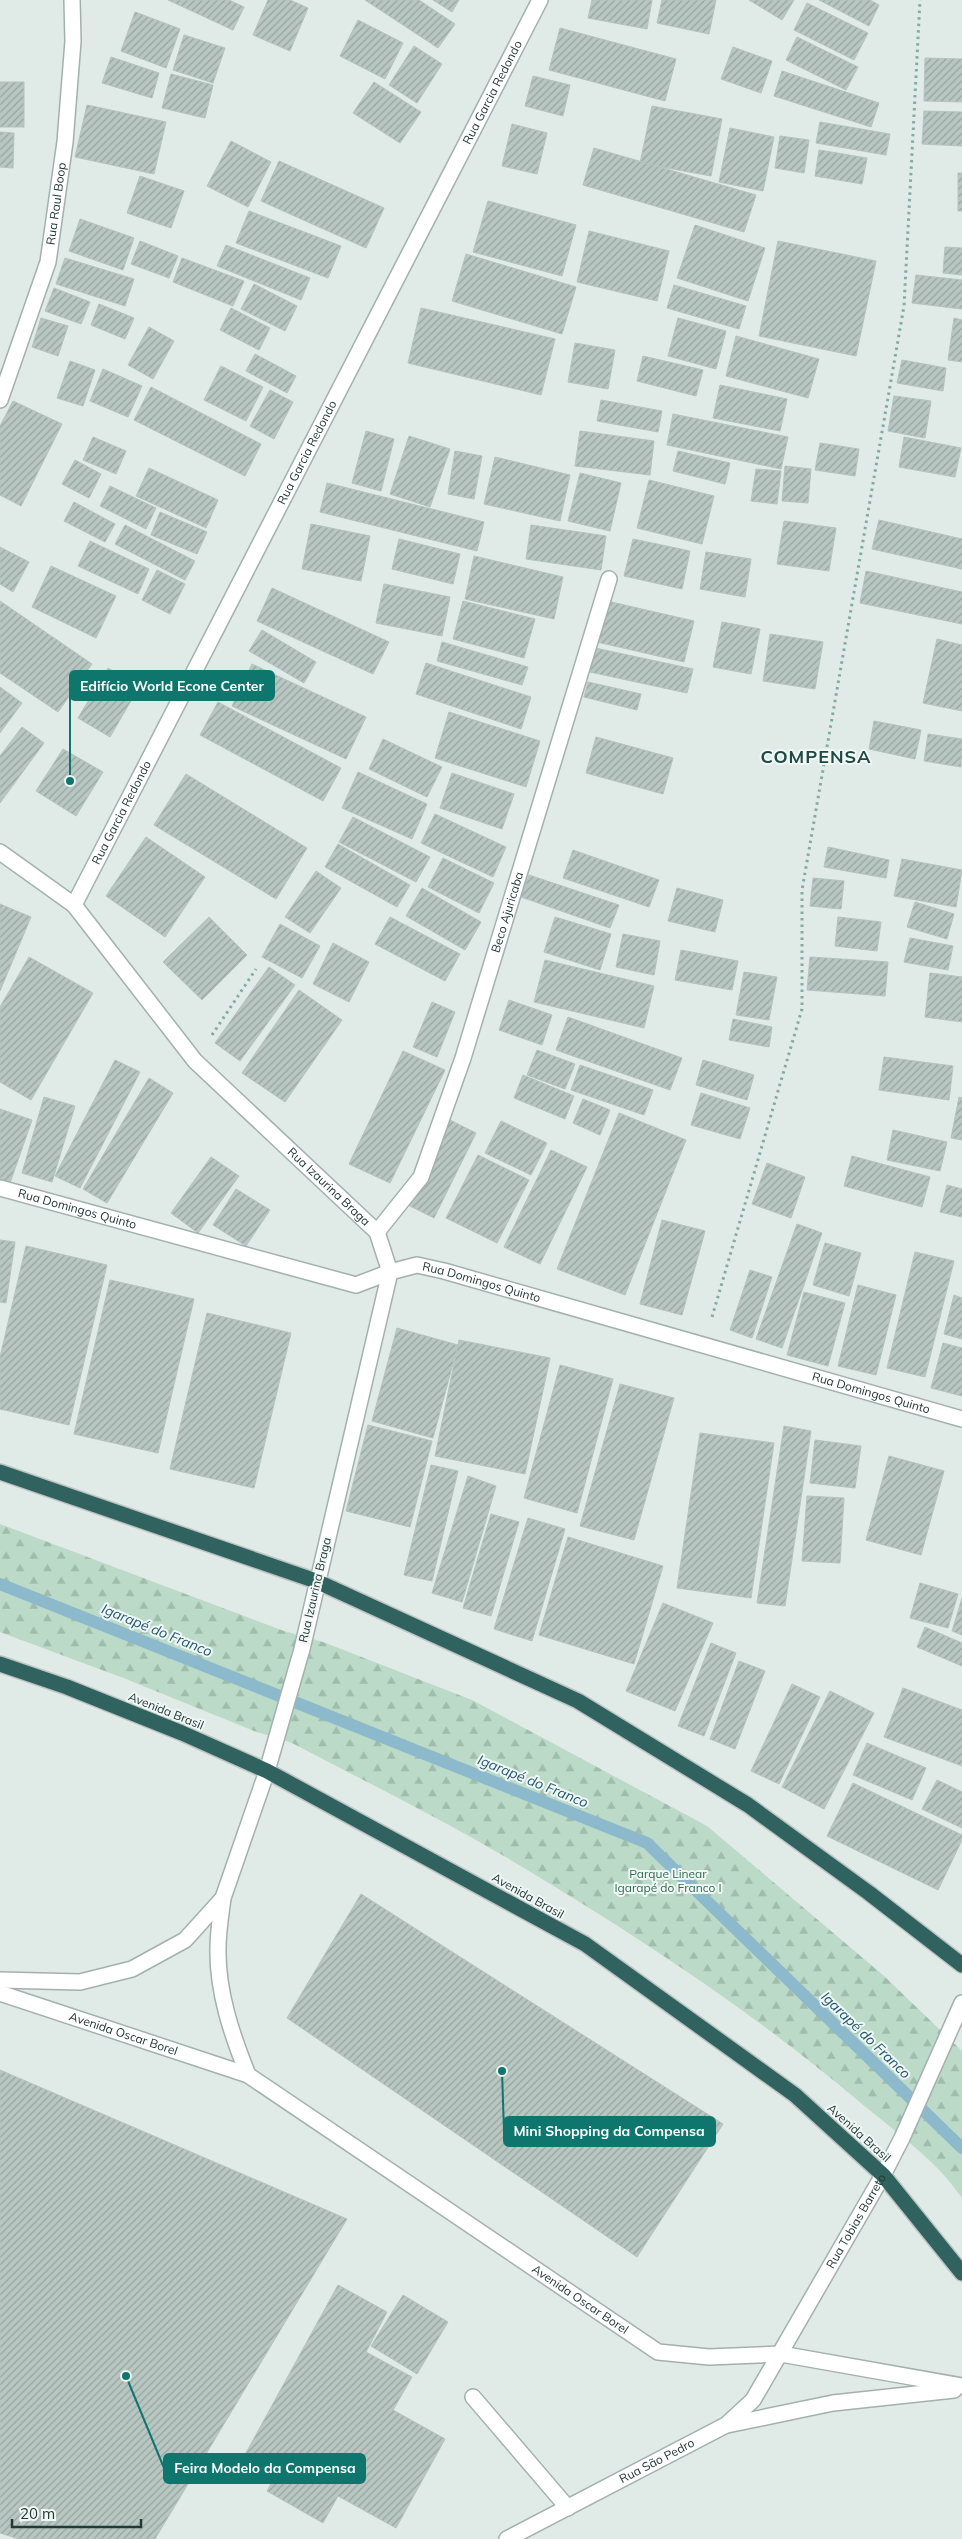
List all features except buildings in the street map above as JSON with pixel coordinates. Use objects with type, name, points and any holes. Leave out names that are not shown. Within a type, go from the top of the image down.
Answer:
[{"type":"highway","points":[[0,1472],[316,1581],[578,1701],[748,1805],[869,1893],[962,1965]]},
{"type":"highway","name":"Avenida Brasil","points":[[0,1664],[67,1687],[164,1726],[266,1771],[585,1944],[795,2095],[883,2175],[962,2273]]},
{"type":"street","name":"Rua Raul Boop","points":[[0,400],[48,262],[65,142],[73,41],[72,0]]},
{"type":"street","name":"Rua Garcia Redondo","points":[[74,904],[540,0]]},
{"type":"street","name":"Beco Ajuricaba","points":[[377,1232],[421,1177],[447,1104],[463,1058],[609,579]]},
{"type":"street","name":"Rua Izaurina Braga","points":[[0,852],[74,904],[195,1061],[377,1232],[390,1272],[380,1322],[316,1581],[302,1649],[266,1771]]},
{"type":"street","name":"Rua Domingos Quinto","points":[[0,1188],[356,1286],[390,1272],[417,1266],[444,1271],[962,1419]]},
{"type":"street","points":[[248,2075],[232,2034],[220,1987],[218,1949],[223,1898],[266,1771]]},
{"type":"street","points":[[0,1980],[80,1982],[132,1969],[185,1940],[223,1898]]},
{"type":"street","name":"Avenida Oscar Borel","points":[[0,1993],[248,2075],[658,2352],[709,2357],[781,2354],[962,2387]]},
{"type":"street","name":"Rua Tobias Barreto","points":[[781,2354],[883,2175],[902,2138],[962,2003]]},
{"type":"street","name":"Rua São Pedro","points":[[507,2539],[726,2425],[753,2400],[781,2354]]},
{"type":"street","points":[[726,2425],[833,2403],[962,2387]]},
{"type":"street","points":[[473,2398],[568,2508]]},
{"type":"path","points":[[703,1345],[802,1009],[802,890],[904,306],[920,0]]},
{"type":"path","points":[[195,1061],[256,969]]},
{"type":"green space","name":"Parque Linear Igarapé do Franco I","points":[[0,1524],[284,1631],[323,1642],[472,1700],[707,1826],[884,1976],[962,2051],[962,2198],[951,2183],[926,2157],[775,2034],[649,1946],[519,1865],[435,1818],[292,1743],[254,1731],[126,1679],[0,1632]]},
{"type":"waterway","name":"Igarapé do Franco","points":[[0,1584],[647,1843],[962,2148]]},
{"type":"place","name":"Edifício World Econe Center","points":[[70,781]]},
{"type":"place","name":"Mini Shopping da Compensa","points":[[502,2071]]},
{"type":"place","name":"Feira Modelo da Compensa","points":[[126,2376]]},
{"type":"district","name":"COMPENSA","points":[[816,757]]}]
